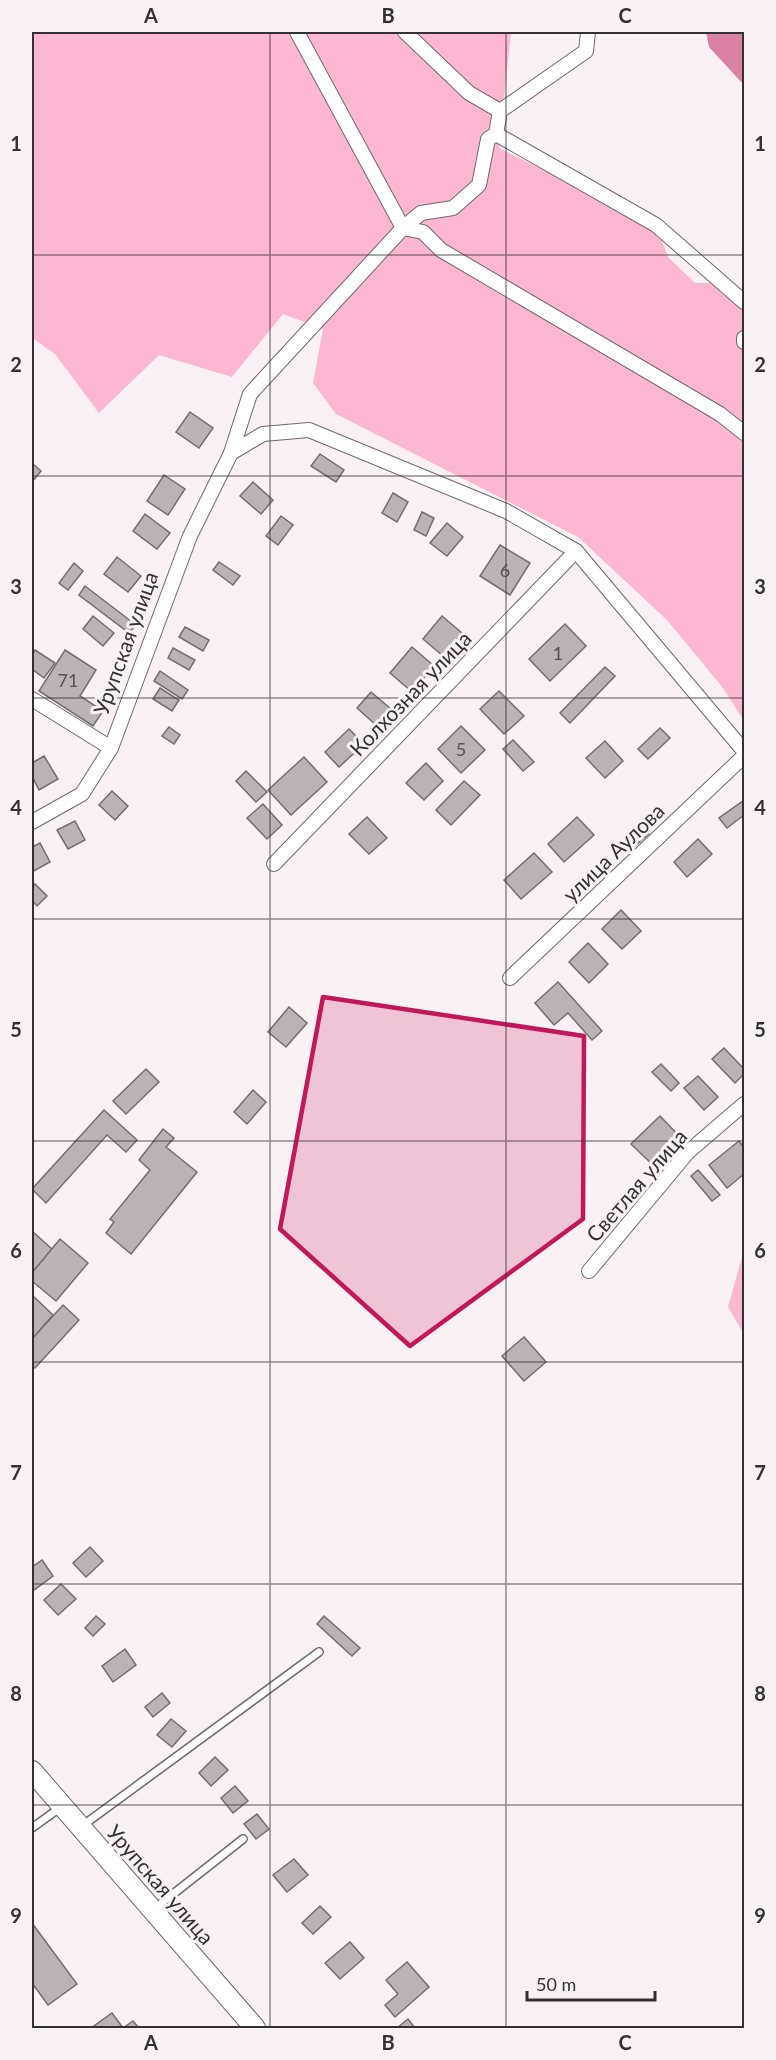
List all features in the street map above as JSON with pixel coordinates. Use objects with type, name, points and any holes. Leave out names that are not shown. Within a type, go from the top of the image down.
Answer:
[{"type":"street","points":[[297,32],[404,228],[423,232],[441,250],[720,414],[743,431]]},
{"type":"street","points":[[405,32],[469,93],[500,111],[586,51],[588,32]]},
{"type":"street","name":"Урупская улица","points":[[32,822],[82,794],[111,748],[190,536],[231,453],[250,394],[404,228],[421,213],[453,208],[479,185],[488,139],[496,134],[500,111]]},
{"type":"street","points":[[496,134],[656,225],[744,302]]},
{"type":"street","points":[[231,453],[262,434],[309,430],[506,511],[576,551],[744,751]]},
{"type":"street","name":"Колхозная улица","points":[[274,864],[576,551]]},
{"type":"street","points":[[32,699],[111,748]]},
{"type":"street","name":"улица Аулова","points":[[510,978],[744,756]]},
{"type":"street","name":"Светлая улица","points":[[589,1272],[688,1152],[744,1104]]},
{"type":"street","name":"Урупская улица","points":[[32,1771],[255,2028]]},
{"type":"lane","points":[[80,1828],[319,1652]]},
{"type":"lane","points":[[32,1828],[62,1806]]},
{"type":"lane","points":[[152,1911],[243,1839]]},
{"type":"highlighted area","points":[[323,997],[584,1036],[583,1219],[410,1346],[280,1229]]},
{"type":"shaded area","points":[[32,32],[511,32],[499,148],[656,225],[668,257],[695,283],[734,283],[744,301],[744,721],[723,688],[667,620],[578,537],[336,414],[313,383],[323,329],[283,314],[232,377],[159,355],[99,413],[55,354],[32,338]]},
{"type":"shaded area","points":[[706,32],[744,32],[744,85],[709,47]]},
{"type":"shaded area","points":[[744,1250],[744,1334],[728,1307]]},
{"type":"building","points":[[190,412],[213,428],[199,448],[176,432]]},
{"type":"building","points":[[320,454],[344,470],[336,482],[311,466]]},
{"type":"building","points":[[32,463],[41,471],[32,482]]},
{"type":"building","points":[[164,475],[185,489],[168,515],[147,501]]},
{"type":"building","points":[[253,482],[273,500],[261,514],[240,496]]},
{"type":"building","points":[[393,493],[408,502],[397,522],[382,513]]},
{"type":"building","points":[[422,512],[434,518],[426,536],[414,530]]},
{"type":"building","points":[[145,514],[170,533],[157,549],[133,531]]},
{"type":"building","points":[[281,516],[293,525],[278,545],[266,536]]},
{"type":"building","points":[[447,523],[463,537],[447,556],[430,543]]},
{"type":"building","points":[[500,545],[530,563],[510,595],[480,576]]},
{"type":"building","points":[[117,557],[141,576],[128,592],[104,574]]},
{"type":"building","points":[[219,562],[240,576],[233,585],[213,570]]},
{"type":"building","points":[[74,563],[83,571],[68,590],[59,583]]},
{"type":"building","points":[[85,586],[136,625],[129,633],[79,595]]},
{"type":"building","points":[[93,616],[114,633],[103,646],[83,629]]},
{"type":"building","points":[[442,616],[462,633],[443,656],[423,639]]},
{"type":"building","points":[[565,624],[586,646],[550,681],[529,659]]},
{"type":"building","points":[[185,627],[209,640],[203,651],[179,637]]},
{"type":"building","points":[[412,647],[434,666],[412,692],[390,673]]},
{"type":"building","points":[[173,648],[195,660],[189,670],[168,658]]},
{"type":"building","points":[[35,650],[55,663],[44,678],[32,669],[32,655]]},
{"type":"building","points":[[65,650],[96,670],[80,696],[103,711],[93,726],[39,691]]},
{"type":"building","points":[[605,667],[615,676],[570,723],[560,713]]},
{"type":"building","points":[[160,671],[188,690],[182,699],[154,681]]},
{"type":"building","points":[[160,688],[179,700],[172,711],[153,699]]},
{"type":"building","points":[[499,691],[524,716],[504,734],[480,709]]},
{"type":"building","points":[[371,692],[391,709],[377,726],[357,708]]},
{"type":"building","points":[[461,726],[485,750],[461,773],[438,749]]},
{"type":"building","points":[[169,727],[180,735],[174,744],[162,736]]},
{"type":"building","points":[[660,728],[670,738],[648,759],[638,749]]},
{"type":"building","points":[[349,729],[364,744],[339,767],[325,752]]},
{"type":"building","points":[[513,740],[534,762],[523,771],[503,749]]},
{"type":"building","points":[[605,741],[623,761],[605,778],[586,758]]},
{"type":"building","points":[[44,756],[58,779],[39,790],[32,776],[32,763]]},
{"type":"building","points":[[304,757],[327,782],[291,815],[268,790]]},
{"type":"building","points":[[426,763],[443,781],[424,800],[406,783]]},
{"type":"building","points":[[246,771],[267,792],[256,802],[236,781]]},
{"type":"building","points":[[464,781],[480,795],[451,825],[436,810]]},
{"type":"building","points":[[112,791],[128,806],[115,820],[99,805]]},
{"type":"building","points":[[743,801],[744,815],[727,828],[719,818]]},
{"type":"building","points":[[263,804],[282,825],[267,839],[247,818]]},
{"type":"building","points":[[367,817],[387,838],[369,854],[349,834]]},
{"type":"building","points":[[577,817],[594,835],[564,862],[548,844]]},
{"type":"building","points":[[75,821],[85,840],[68,849],[57,830]]},
{"type":"building","points":[[643,827],[649,834],[635,846],[630,839]]},
{"type":"building","points":[[698,839],[712,854],[687,877],[674,862]]},
{"type":"building","points":[[40,843],[50,862],[32,872],[32,847]]},
{"type":"building","points":[[534,853],[552,872],[521,899],[504,880]]},
{"type":"building","points":[[35,884],[47,896],[37,906],[32,900],[32,888]]},
{"type":"building","points":[[621,910],[641,931],[622,949],[602,929]]},
{"type":"building","points":[[588,943],[608,964],[589,983],[569,962]]},
{"type":"building","points":[[558,982],[602,1031],[592,1040],[568,1013],[554,1025],[535,1003]]},
{"type":"building","points":[[289,1007],[307,1023],[286,1047],[268,1032]]},
{"type":"building","points":[[724,1048],[744,1069],[744,1074],[735,1083],[712,1059]]},
{"type":"building","points":[[661,1064],[679,1083],[671,1091],[652,1072]]},
{"type":"building","points":[[146,1069],[159,1082],[126,1114],[113,1101]]},
{"type":"building","points":[[698,1076],[718,1097],[704,1110],[684,1088]]},
{"type":"building","points":[[253,1090],[266,1102],[247,1124],[234,1112]]},
{"type":"building","points":[[104,1110],[137,1140],[126,1152],[107,1135],[46,1203],[32,1189]]},
{"type":"building","points":[[660,1116],[682,1139],[654,1166],[631,1144]]},
{"type":"building","points":[[163,1129],[174,1138],[166,1147],[197,1172],[131,1254],[106,1233],[114,1222],[110,1219],[150,1170],[139,1160]]},
{"type":"building","points":[[739,1141],[744,1148],[744,1174],[727,1188],[709,1165]]},
{"type":"building","points":[[698,1170],[720,1195],[712,1201],[691,1176]]},
{"type":"building","points":[[32,1231],[52,1249],[32,1273]]},
{"type":"building","points":[[60,1239],[88,1263],[56,1301],[32,1281],[32,1273]]},
{"type":"building","points":[[32,1295],[53,1315],[32,1339]]},
{"type":"building","points":[[63,1305],[79,1320],[35,1368],[32,1365],[32,1339]]},
{"type":"building","points":[[524,1337],[546,1362],[524,1381],[502,1356]]},
{"type":"building","points":[[90,1547],[103,1561],[86,1577],[73,1563]]},
{"type":"building","points":[[42,1560],[53,1576],[34,1590],[32,1567]]},
{"type":"building","points":[[61,1584],[76,1599],[58,1615],[44,1600]]},
{"type":"building","points":[[96,1616],[105,1624],[93,1636],[85,1628]]},
{"type":"building","points":[[324,1616],[360,1648],[352,1656],[317,1624]]},
{"type":"building","points":[[125,1649],[136,1665],[113,1682],[102,1666]]},
{"type":"building","points":[[162,1693],[170,1703],[153,1717],[145,1707]]},
{"type":"building","points":[[171,1719],[186,1731],[172,1747],[157,1735]]},
{"type":"building","points":[[215,1757],[228,1770],[211,1786],[199,1773]]},
{"type":"building","points":[[235,1786],[248,1801],[233,1813],[221,1798]]},
{"type":"building","points":[[257,1814],[269,1829],[256,1839],[244,1824]]},
{"type":"building","points":[[294,1859],[308,1875],[287,1892],[273,1875]]},
{"type":"building","points":[[320,1906],[331,1917],[313,1934],[302,1923]]},
{"type":"building","points":[[32,1923],[77,1984],[48,2005],[32,1983]]},
{"type":"building","points":[[350,1942],[364,1958],[340,1979],[325,1963]]},
{"type":"building","points":[[407,1962],[429,1987],[395,2017],[385,2005],[398,1994],[386,1980]]},
{"type":"building","points":[[112,2013],[123,2028],[91,2028]]},
{"type":"building","points":[[408,2019],[415,2028],[397,2028]]},
{"type":"building","points":[[133,2021],[139,2028],[123,2028]]}]
